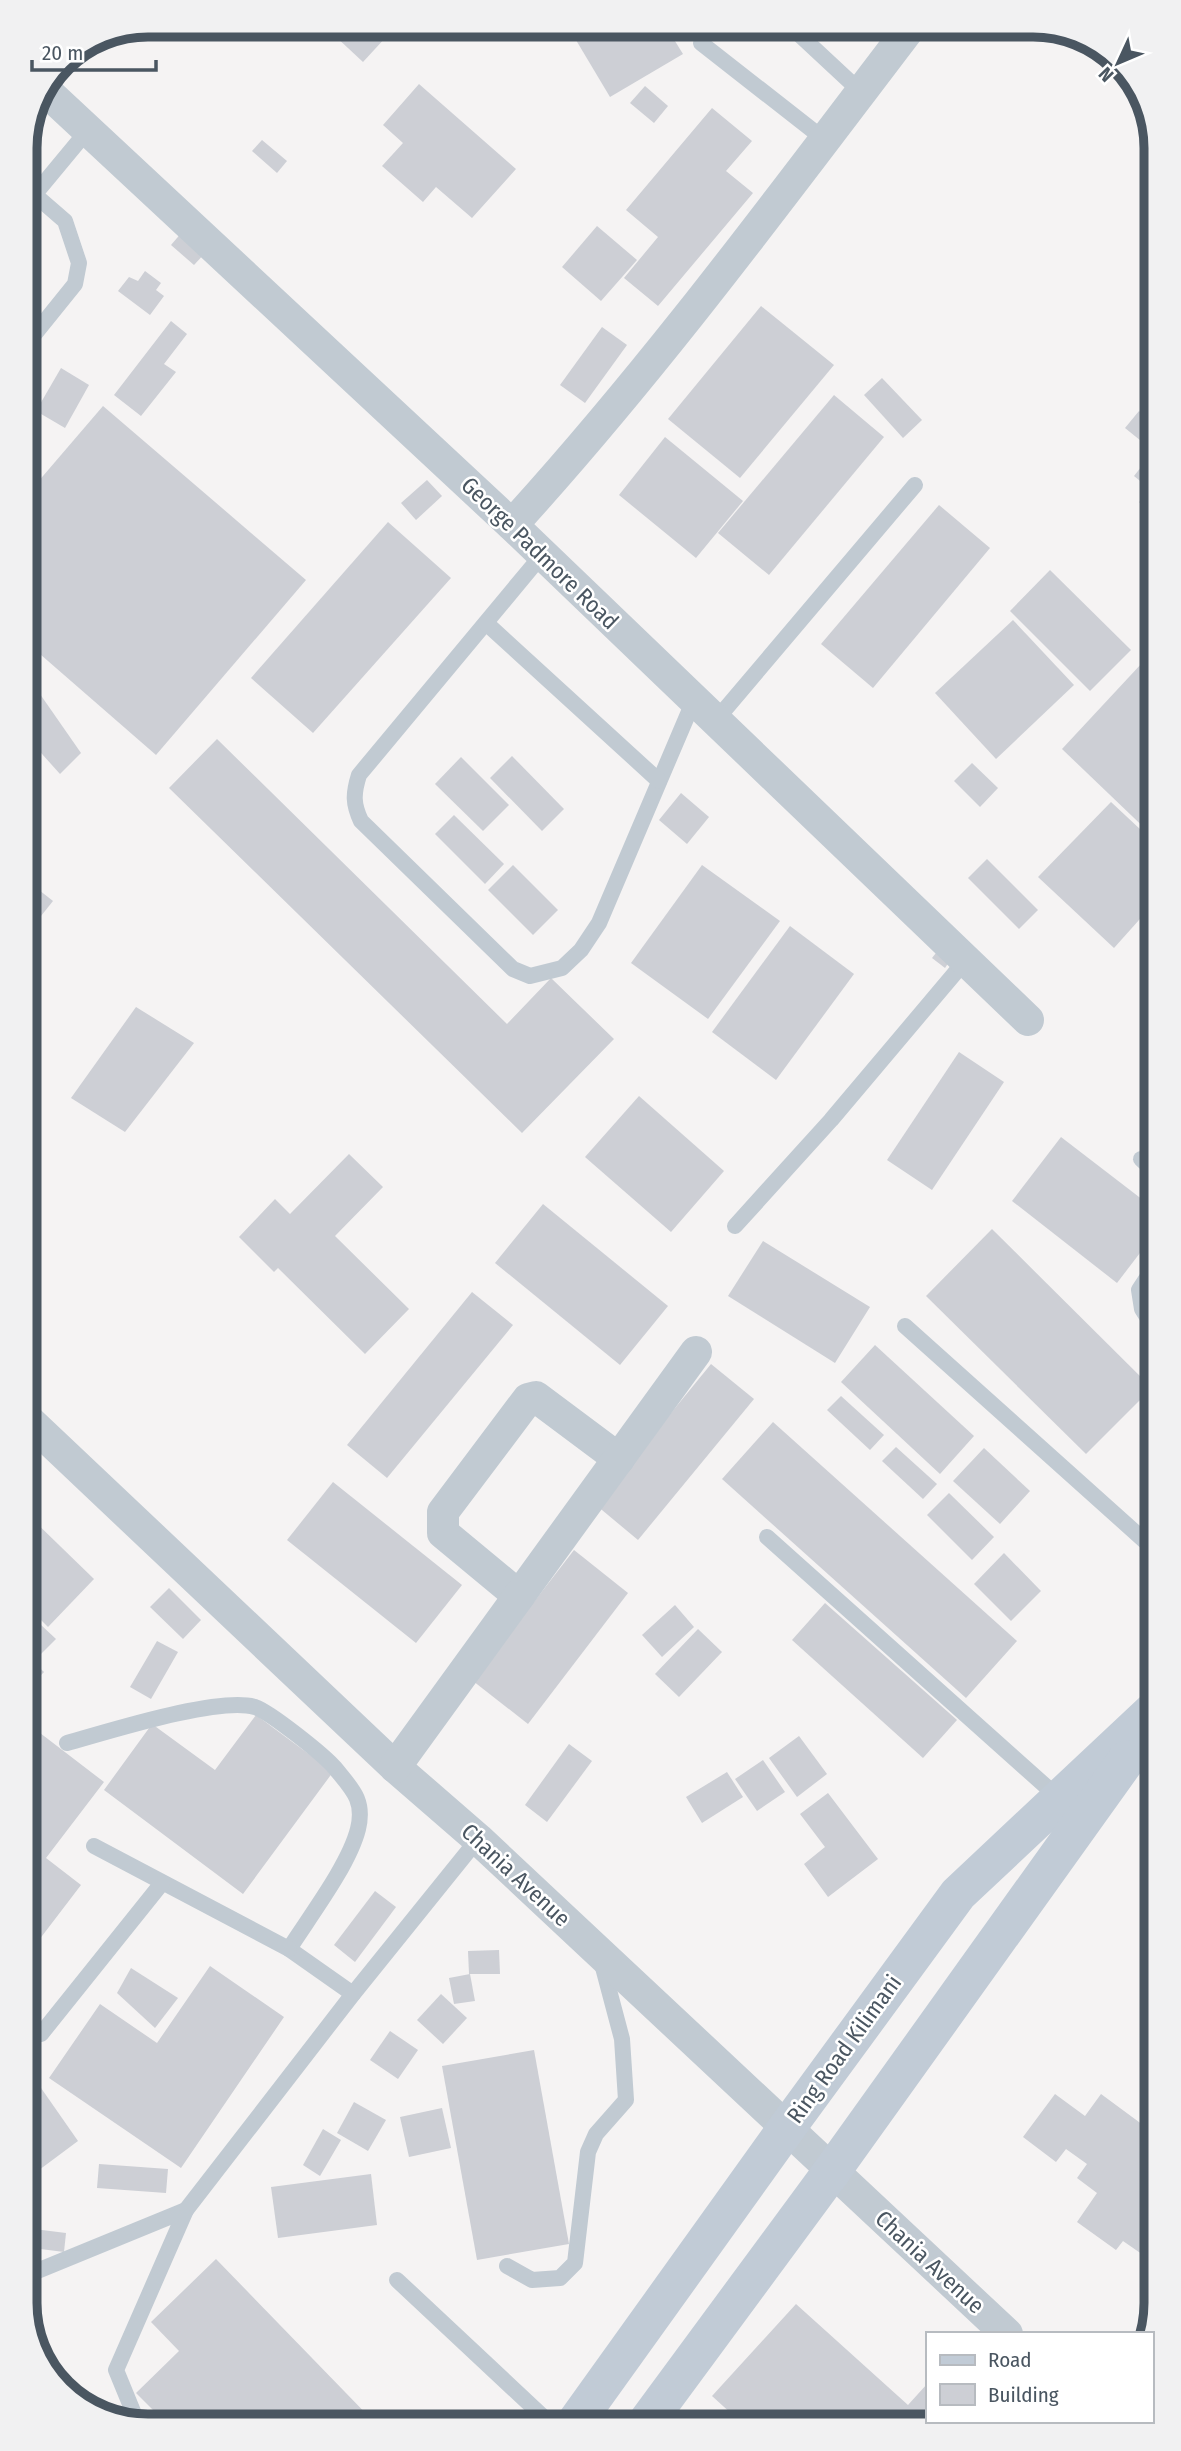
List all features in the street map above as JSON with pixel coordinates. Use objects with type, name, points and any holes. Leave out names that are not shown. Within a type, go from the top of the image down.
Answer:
[{"type":"main road","name":"Ring Road Kilimani","points":[[582,2414],[958,1894],[1144,1720]]},
{"type":"main road","points":[[653,2414],[832,2171],[1144,1735]]},
{"type":"street","points":[[512,525],[571,461],[616,406],[903,37]]},
{"type":"street","name":"George Padmore Road","points":[[50,95],[512,525],[1028,1020]]},
{"type":"street","points":[[395,1767],[696,1352]]},
{"type":"street","points":[[519,1596],[443,1534],[443,1512],[528,1399],[536,1397],[619,1459]]},
{"type":"street","name":"Chania Avenue","points":[[37,1428],[395,1767],[478,1839],[1005,2332]]},
{"type":"lane","points":[[802,37],[861,92]]},
{"type":"lane","points":[[701,43],[825,140]]},
{"type":"lane","points":[[37,192],[88,130]]},
{"type":"lane","points":[[37,205],[65,221],[79,263],[75,284],[37,331]]},
{"type":"lane","points":[[542,555],[359,775],[354,792],[354,806],[362,821],[513,969],[530,976],[562,968],[581,950],[599,923],[659,781],[705,710],[915,485]]},
{"type":"lane","points":[[486,623],[659,781]]},
{"type":"lane","points":[[735,1226],[831,1120],[966,960]]},
{"type":"lane","points":[[1144,1283],[1139,1290],[1144,1312]]},
{"type":"lane","points":[[905,1326],[1144,1539]]},
{"type":"lane","points":[[767,1537],[1060,1799]]},
{"type":"lane","points":[[67,1743],[174,1714],[231,1706],[255,1707],[292,1731],[330,1762],[357,1794],[360,1812],[358,1828],[350,1853],[289,1949]]},
{"type":"lane","points":[[134,2413],[116,2370],[186,2210],[353,1994],[478,1839]]},
{"type":"lane","points":[[94,1846],[289,1949],[353,1994]]},
{"type":"lane","points":[[41,2034],[162,1883]]},
{"type":"lane","points":[[507,2266],[532,2280],[560,2278],[575,2263],[588,2152],[596,2134],[626,2100],[622,2039],[598,1951]]},
{"type":"lane","points":[[37,2271],[186,2210]]},
{"type":"lane","points":[[397,2280],[540,2414]]},
{"type":"building","points":[[336,37],[386,37],[363,62]]},
{"type":"building","points":[[574,37],[672,37],[683,54],[610,97]]},
{"type":"building","points":[[419,84],[516,169],[472,218],[436,187],[423,202],[382,166],[403,143],[383,125]]},
{"type":"building","points":[[645,86],[668,106],[654,123],[630,103]]},
{"type":"building","points":[[712,108],[752,141],[726,171],[753,193],[658,306],[624,278],[658,237],[626,210]]},
{"type":"building","points":[[262,140],[287,161],[277,173],[252,151]]},
{"type":"building","points":[[597,226],[637,260],[601,301],[562,267]]},
{"type":"building","points":[[183,231],[206,252],[194,265],[171,245]]},
{"type":"building","points":[[145,271],[161,283],[156,290],[164,296],[150,315],[118,291],[129,277],[138,281]]},
{"type":"building","points":[[761,306],[834,365],[740,478],[668,419]]},
{"type":"building","points":[[171,321],[187,334],[164,364],[176,372],[141,416],[114,395]]},
{"type":"building","points":[[602,327],[627,345],[585,403],[560,385]]},
{"type":"building","points":[[61,368],[89,385],[65,428],[37,409]]},
{"type":"building","points":[[882,378],[922,420],[903,438],[864,395]]},
{"type":"building","points":[[834,395],[884,437],[769,575],[718,533]]},
{"type":"building","points":[[103,406],[306,580],[156,755],[37,651],[37,483]]},
{"type":"building","points":[[1139,411],[1144,415],[1144,443],[1125,428]]},
{"type":"building","points":[[665,437],[743,501],[696,558],[619,495]]},
{"type":"building","points":[[1144,463],[1144,484],[1134,476]]},
{"type":"building","points":[[427,480],[442,496],[416,520],[401,503]]},
{"type":"building","points":[[939,505],[990,548],[873,688],[821,644]]},
{"type":"building","points":[[388,522],[451,578],[313,733],[251,678]]},
{"type":"building","points":[[1050,570],[1131,650],[1090,691],[1010,611]]},
{"type":"building","points":[[1013,620],[1074,685],[996,759],[935,693]]},
{"type":"building","points":[[1144,661],[1144,828],[1062,749]]},
{"type":"building","points":[[37,690],[81,753],[60,774],[37,748]]},
{"type":"building","points":[[217,739],[507,1024],[551,978],[614,1039],[522,1133],[169,788]]},
{"type":"building","points":[[512,756],[564,809],[542,831],[490,778]]},
{"type":"building","points":[[461,757],[509,805],[483,831],[435,784]]},
{"type":"building","points":[[972,763],[998,788],[980,807],[954,781]]},
{"type":"building","points":[[681,793],[709,817],[687,844],[659,820]]},
{"type":"building","points":[[1111,802],[1144,833],[1144,914],[1114,948],[1038,877]]},
{"type":"building","points":[[454,815],[504,864],[485,884],[435,834]]},
{"type":"building","points":[[987,859],[1038,910],[1019,929],[968,878]]},
{"type":"building","points":[[513,865],[558,910],[533,935],[488,890]]},
{"type":"building","points":[[702,865],[780,921],[708,1019],[631,963]]},
{"type":"building","points":[[37,888],[53,901],[37,921]]},
{"type":"building","points":[[790,926],[854,974],[776,1080],[712,1032]]},
{"type":"building","points":[[943,944],[955,953],[945,968],[932,958]]},
{"type":"building","points":[[136,1007],[194,1043],[125,1132],[71,1098]]},
{"type":"building","points":[[959,1052],[1004,1082],[932,1190],[887,1160]]},
{"type":"building","points":[[639,1096],[724,1171],[671,1232],[585,1157]]},
{"type":"building","points":[[1061,1137],[1144,1201],[1144,1248],[1117,1283],[1012,1201]]},
{"type":"building","points":[[349,1154],[383,1187],[335,1236],[409,1309],[365,1354],[278,1268],[274,1272],[239,1237],[275,1199],[290,1214]]},
{"type":"building","points":[[543,1204],[668,1306],[620,1365],[495,1263]]},
{"type":"building","points":[[992,1229],[1144,1380],[1144,1396],[1086,1454],[926,1296]]},
{"type":"building","points":[[763,1241],[870,1307],[835,1363],[728,1296]]},
{"type":"building","points":[[472,1292],[513,1325],[387,1478],[347,1445]]},
{"type":"building","points":[[875,1345],[974,1436],[940,1474],[841,1382]]},
{"type":"building","points":[[711,1364],[754,1399],[638,1540],[596,1505]]},
{"type":"building","points":[[841,1396],[884,1435],[870,1450],[827,1410]]},
{"type":"building","points":[[773,1422],[1017,1641],[966,1698],[722,1479]]},
{"type":"building","points":[[896,1447],[937,1484],[923,1499],[882,1461]]},
{"type":"building","points":[[984,1448],[1030,1491],[1000,1524],[953,1481]]},
{"type":"building","points":[[333,1482],[462,1585],[416,1643],[287,1540]]},
{"type":"building","points":[[949,1493],[994,1537],[972,1560],[927,1515]]},
{"type":"building","points":[[37,1524],[94,1579],[48,1627],[37,1616]]},
{"type":"building","points":[[574,1550],[628,1593],[528,1724],[473,1681]]},
{"type":"building","points":[[1004,1553],[1041,1591],[1011,1621],[974,1584]]},
{"type":"building","points":[[169,1588],[201,1620],[183,1639],[150,1607]]},
{"type":"building","points":[[825,1603],[957,1720],[923,1758],[792,1640]]},
{"type":"building","points":[[675,1605],[694,1627],[662,1657],[642,1635]]},
{"type":"building","points":[[37,1621],[56,1639],[41,1654],[37,1650]]},
{"type":"building","points":[[698,1629],[722,1652],[679,1697],[655,1674]]},
{"type":"building","points":[[157,1641],[178,1652],[151,1699],[130,1687]]},
{"type":"building","points":[[37,1665],[44,1672],[37,1679]]},
{"type":"building","points":[[256,1715],[333,1772],[243,1894],[104,1790],[152,1724],[215,1770]]},
{"type":"building","points":[[37,1731],[104,1782],[46,1858],[81,1885],[37,1943]]},
{"type":"building","points":[[799,1736],[827,1774],[797,1797],[769,1758]]},
{"type":"building","points":[[569,1744],[592,1761],[547,1822],[525,1805]]},
{"type":"building","points":[[763,1760],[785,1792],[757,1811],[735,1779]]},
{"type":"building","points":[[727,1772],[743,1797],[702,1823],[686,1797]]},
{"type":"building","points":[[828,1793],[878,1859],[828,1897],[804,1864],[825,1847],[800,1814]]},
{"type":"building","points":[[375,1891],[396,1907],[355,1962],[334,1945]]},
{"type":"building","points":[[499,1950],[500,1974],[469,1974],[468,1951]]},
{"type":"building","points":[[210,1966],[284,2017],[181,2168],[49,2078],[100,2004],[157,2043]]},
{"type":"building","points":[[131,1968],[178,1998],[155,2028],[117,1993]]},
{"type":"building","points":[[470,1974],[475,2001],[454,2004],[449,1978]]},
{"type":"building","points":[[441,1994],[467,2018],[443,2044],[417,2020]]},
{"type":"building","points":[[390,2031],[418,2050],[398,2079],[370,2060]]},
{"type":"building","points":[[534,2050],[569,2244],[477,2260],[442,2066]]},
{"type":"building","points":[[37,2082],[78,2141],[39,2170],[37,2168]]},
{"type":"building","points":[[1055,2094],[1085,2116],[1101,2094],[1144,2123],[1144,2256],[1123,2241],[1116,2250],[1077,2222],[1097,2193],[1077,2178],[1087,2164],[1066,2149],[1056,2162],[1023,2137]]},
{"type":"building","points":[[354,2102],[386,2120],[368,2151],[337,2133]]},
{"type":"building","points":[[442,2108],[451,2148],[409,2157],[400,2117]]},
{"type":"building","points":[[323,2129],[341,2140],[320,2176],[303,2165]]},
{"type":"building","points":[[99,2164],[168,2169],[166,2193],[97,2188]]},
{"type":"building","points":[[371,2174],[377,2225],[278,2238],[271,2187]]},
{"type":"building","points":[[37,2229],[66,2233],[64,2252],[37,2249]]},
{"type":"building","points":[[216,2259],[366,2414],[157,2414],[136,2393],[179,2351],[151,2322]]},
{"type":"building","points":[[796,2304],[908,2405],[926,2385],[926,2414],[732,2414],[712,2396]]}]
